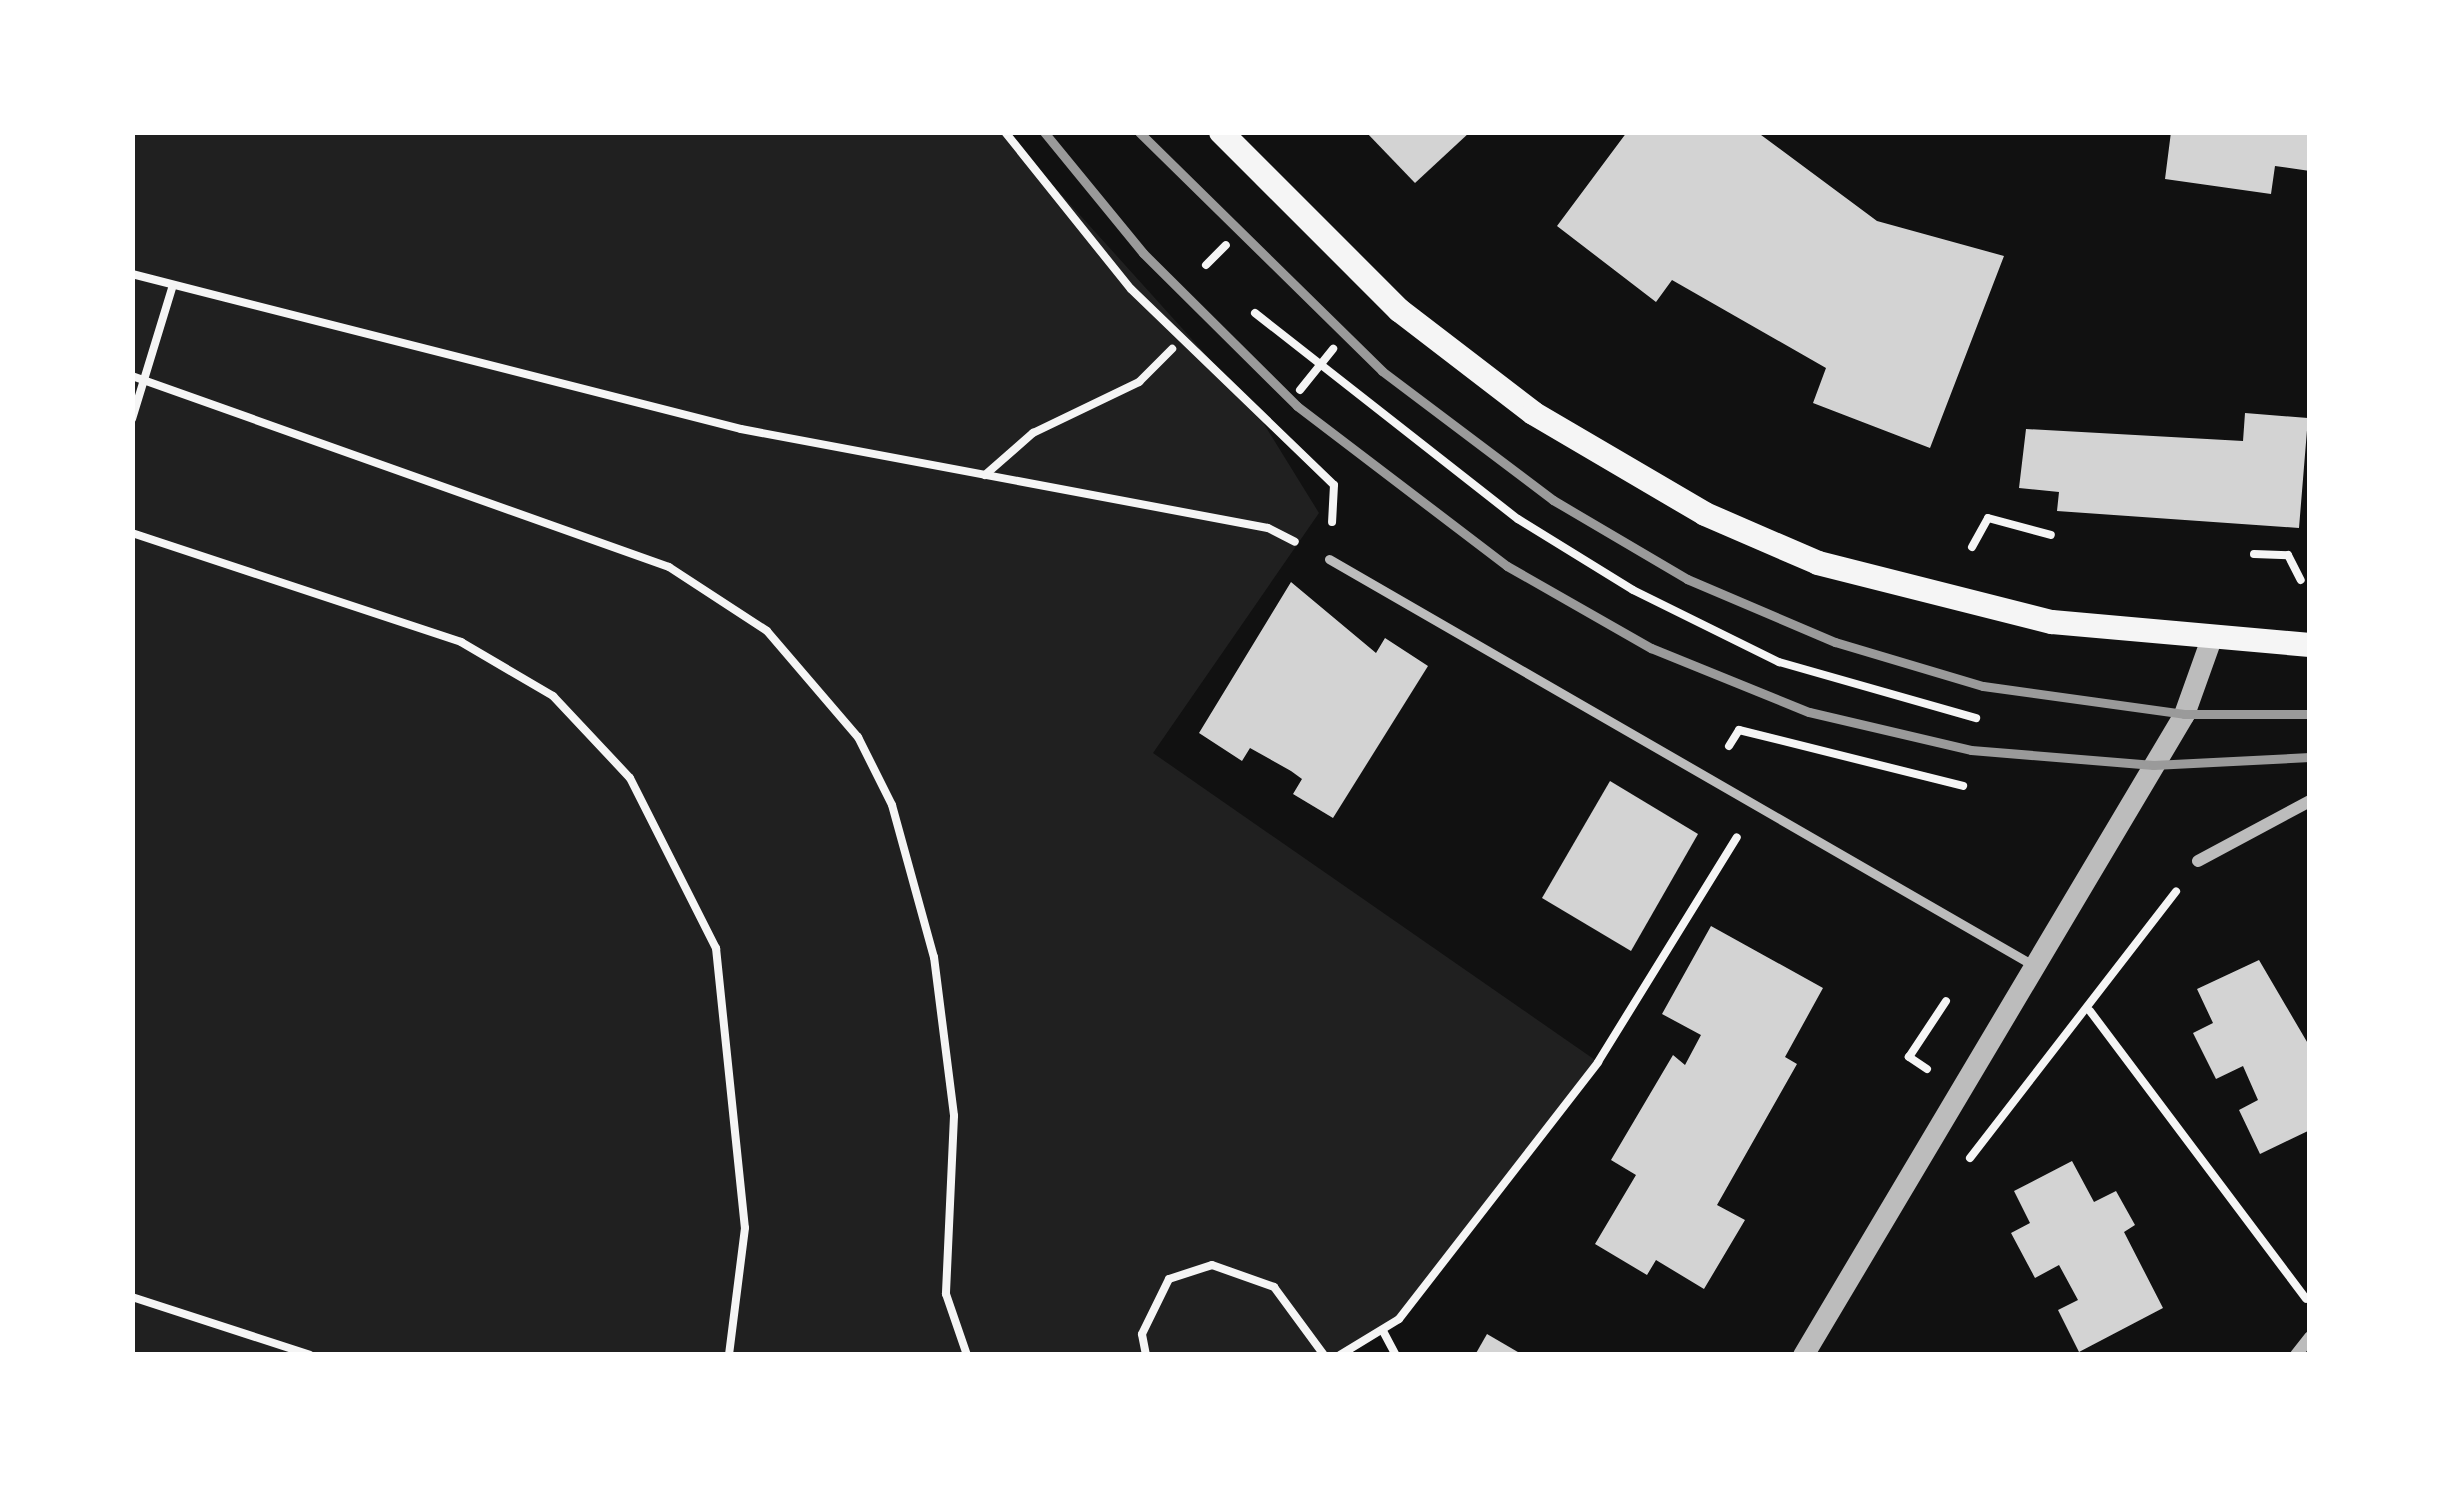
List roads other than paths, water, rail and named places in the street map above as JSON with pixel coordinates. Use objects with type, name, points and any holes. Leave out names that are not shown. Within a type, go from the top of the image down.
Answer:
[{"type":"main road","points":[[1221,132],[1399,310],[1533,413],[1705,514],[1898,586],[2209,644],[2310,645]]},
{"type":"street","points":[[1803,1355],[2184,713],[2209,644]]},
{"type":"street","points":[[2198,860],[2310,801]]},
{"type":"street","points":[[2296,1355],[2310,1337]]},
{"type":"lane","points":[[1329,559],[1754,810],[2036,967]]},
{"type":"railway","points":[[1044,132],[1143,253],[1297,406],[1507,566],[1651,648],[1809,712],[1971,750],[2153,765],[2310,757]]},
{"type":"railway","points":[[1139,132],[1382,371],[1553,500],[1687,579],[1835,642],[1983,686],[2184,714],[2310,714]]}]
